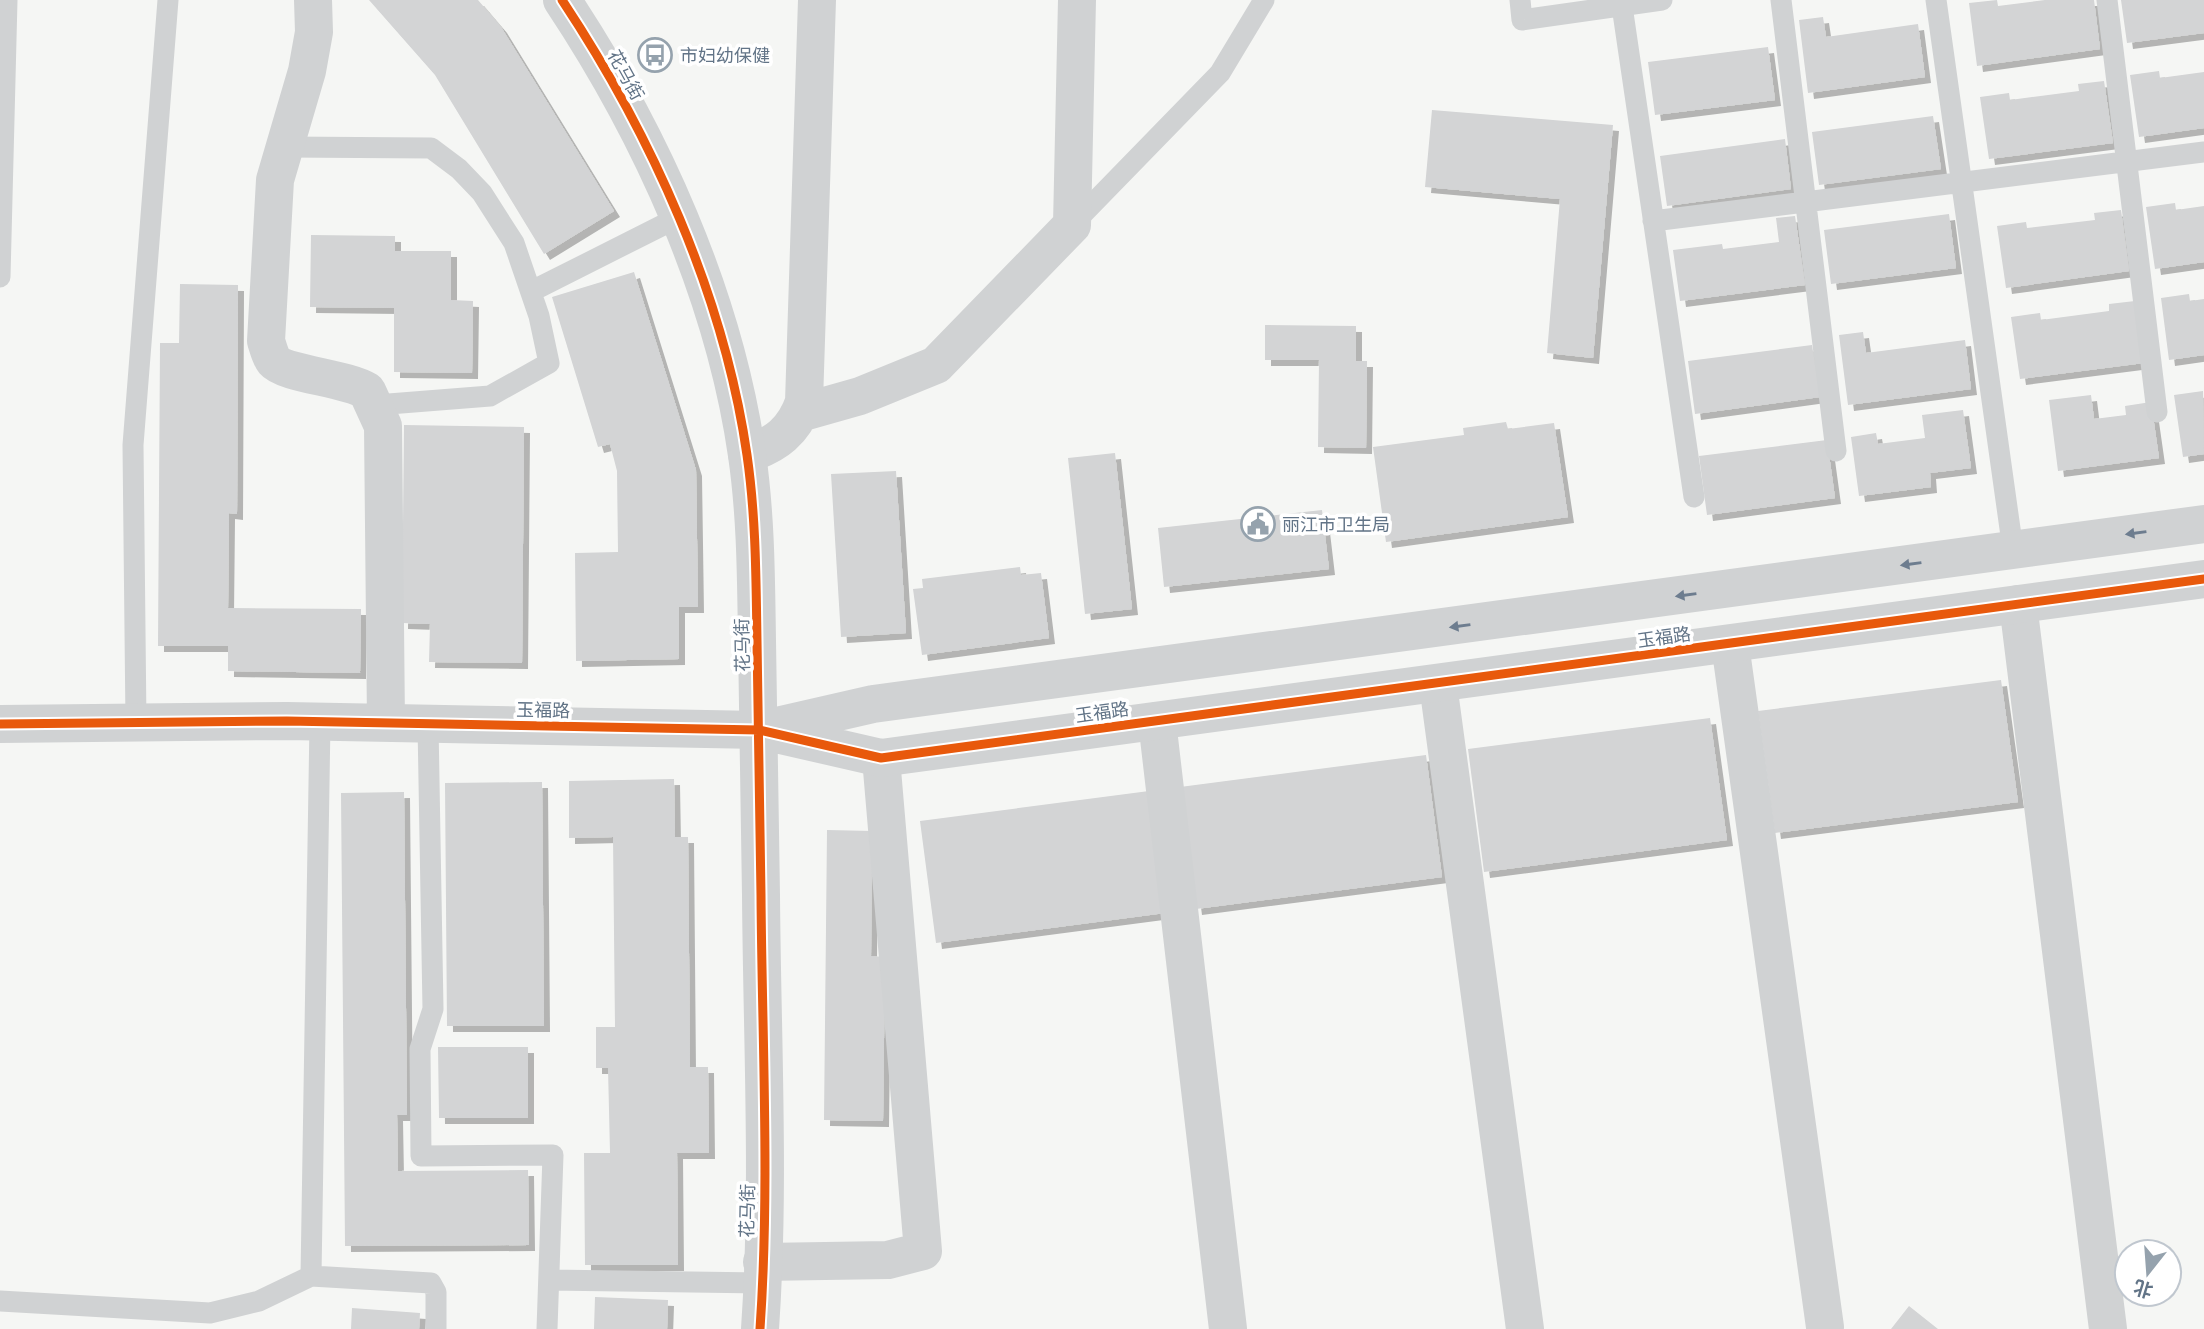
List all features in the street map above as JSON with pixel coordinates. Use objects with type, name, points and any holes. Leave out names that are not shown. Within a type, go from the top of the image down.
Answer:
[{"type":"street","points":[[313,0],[314,32],[307,71],[275,180],[266,341],[273,360],[281,367],[359,386],[367,391],[376,405],[383,425],[386,723]]},
{"type":"street","name":"花马街","points":[[562,0],[635,123],[677,218],[724,345],[747,454],[755,516],[759,730],[760,1329]]},
{"type":"street","points":[[747,454],[782,438],[800,413],[804,402],[817,0]]},
{"type":"street","points":[[800,413],[860,396],[936,365],[1072,225],[1077,0]]},
{"type":"street","name":"玉福路","points":[[759,730],[873,704],[2204,524]]},
{"type":"street","name":"玉福路","points":[[0,724],[320,722],[759,730],[881,758],[2204,579]]},
{"type":"street","points":[[2018,604],[2108,1329]]},
{"type":"street","points":[[1730,644],[1825,1327]]},
{"type":"street","points":[[1438,684],[1525,1329]]},
{"type":"street","points":[[1157,721],[1228,1329]]},
{"type":"street","points":[[762,1272],[888,1259],[923,1251],[881,758]]},
{"type":"lane","points":[[0,277],[7,0]]},
{"type":"lane","points":[[136,723],[133,444],[168,0]]},
{"type":"lane","points":[[1072,225],[1220,73],[1264,0]]},
{"type":"lane","points":[[1520,0],[1522,20],[1661,0]]},
{"type":"lane","points":[[1781,0],[1836,451]]},
{"type":"lane","points":[[1936,0],[2013,550]]},
{"type":"lane","points":[[2107,0],[2157,412]]},
{"type":"lane","points":[[1622,6],[1694,497]]},
{"type":"lane","points":[[285,147],[431,148],[458,169],[502,221],[514,243],[531,291],[549,363],[490,396],[376,405]]},
{"type":"lane","points":[[1653,221],[2204,152]]},
{"type":"lane","points":[[531,291],[677,218]]},
{"type":"lane","points":[[311,1276],[320,722]]},
{"type":"lane","points":[[428,724],[433,1009],[420,1049],[421,1156],[553,1155],[547,1329]]},
{"type":"lane","points":[[549,1280],[762,1272]]},
{"type":"lane","points":[[0,1301],[210,1313],[259,1301],[311,1276],[431,1283],[436,1292],[436,1329]]},
{"type":"building","points":[[369,0],[478,0],[501,27],[614,211],[544,254],[435,75]]},
{"type":"building","points":[[1997,0],[1998,6],[2045,0],[2094,0],[2100,49],[1977,66],[1969,3]]},
{"type":"building","points":[[2121,0],[2204,0],[2204,33],[2127,43]]},
{"type":"building","points":[[1823,17],[1826,37],[1918,24],[1925,77],[1808,93],[1799,20]]},
{"type":"building","points":[[1768,47],[1775,100],[1655,115],[1648,62]]},
{"type":"building","points":[[2159,71],[2160,78],[2204,72],[2204,128],[2139,137],[2130,75]]},
{"type":"building","points":[[2104,81],[2113,143],[1989,159],[1980,97],[2009,93],[2010,100],[2079,91],[2078,84]]},
{"type":"building","points":[[1432,110],[1613,125],[1593,358],[1547,353],[1560,199],[1425,187]]},
{"type":"building","points":[[1933,116],[1941,169],[1819,185],[1812,132]]},
{"type":"building","points":[[1785,139],[1791,189],[1667,206],[1660,156]]},
{"type":"building","points":[[2175,203],[2176,210],[2204,206],[2204,262],[2155,269],[2146,207]]},
{"type":"building","points":[[2121,210],[2129,271],[2006,288],[1997,226],[2026,222],[2027,228],[2095,220],[2094,213]]},
{"type":"building","points":[[1949,214],[1956,268],[1831,284],[1824,230]]},
{"type":"building","points":[[1795,216],[1805,285],[1680,301],[1673,250],[1722,244],[1723,249],[1779,242],[1776,218]]},
{"type":"building","points":[[311,235],[395,236],[395,251],[451,251],[451,300],[473,301],[472,373],[394,372],[394,308],[310,307]]},
{"type":"building","points":[[634,272],[696,470],[698,607],[679,607],[679,659],[576,661],[575,553],[618,552],[617,471],[610,444],[598,447],[552,297]]},
{"type":"building","points":[[180,284],[238,285],[237,514],[229,513],[228,608],[361,609],[360,673],[228,671],[228,646],[158,646],[160,343],[179,343]]},
{"type":"building","points":[[2189,294],[2190,301],[2204,299],[2204,355],[2169,360],[2161,298]]},
{"type":"building","points":[[2135,301],[2144,363],[2020,379],[2011,317],[2040,313],[2041,320],[2109,311],[2109,304]]},
{"type":"building","points":[[1265,325],[1356,326],[1356,361],[1367,361],[1366,448],[1318,447],[1319,360],[1265,360]]},
{"type":"building","points":[[1863,332],[1866,353],[1965,340],[1971,389],[1848,405],[1839,335]]},
{"type":"building","points":[[1812,345],[1820,397],[1695,414],[1688,361]]},
{"type":"building","points":[[2203,391],[2204,454],[2183,457],[2174,395]]},
{"type":"building","points":[[2091,395],[2094,419],[2126,415],[2125,406],[2151,402],[2159,458],[2058,471],[2049,400]]},
{"type":"building","points":[[1963,410],[1971,468],[1930,473],[1931,487],[1859,496],[1851,437],[1876,433],[1878,444],[1925,438],[1922,415]]},
{"type":"building","points":[[1506,422],[1508,429],[1554,423],[1568,517],[1386,542],[1373,447],[1464,435],[1463,428]]},
{"type":"building","points":[[404,425],[524,427],[522,663],[429,662],[430,624],[402,623]]},
{"type":"building","points":[[1827,440],[1835,498],[1707,515],[1699,456]]},
{"type":"building","points":[[1115,453],[1132,609],[1085,614],[1068,458]]},
{"type":"building","points":[[896,471],[906,633],[841,637],[831,474]]},
{"type":"building","points":[[1322,510],[1329,569],[1164,587],[1158,528]]},
{"type":"building","points":[[1020,567],[1021,575],[1041,573],[1049,638],[922,655],[913,589],[923,588],[922,579]]},
{"type":"building","points":[[2001,680],[2018,802],[1775,833],[1758,711]]},
{"type":"building","points":[[1710,718],[1727,840],[1484,872],[1468,749]]},
{"type":"building","points":[[1426,755],[1442,877],[1196,909],[1180,787]]},
{"type":"building","points":[[674,779],[675,837],[688,837],[690,1067],[708,1067],[709,1153],[677,1153],[678,1265],[585,1265],[584,1153],[610,1153],[608,1068],[596,1068],[596,1027],[615,1027],[613,837],[569,838],[569,781]]},
{"type":"building","points":[[542,782],[544,1026],[447,1026],[445,783]]},
{"type":"building","points":[[1149,791],[1165,913],[936,943],[920,821]]},
{"type":"building","points":[[404,792],[407,1115],[397,1115],[398,1171],[528,1170],[529,1245],[345,1246],[341,793]]},
{"type":"building","points":[[827,830],[872,831],[871,956],[885,957],[883,1121],[824,1120]]},
{"type":"building","points":[[438,1047],[528,1047],[528,1118],[439,1118]]},
{"type":"building","points":[[595,1297],[668,1300],[667,1329],[594,1329]]},
{"type":"building","points":[[1909,1306],[1938,1329],[1891,1329]]},
{"type":"building","points":[[352,1308],[420,1313],[419,1329],[351,1329]]},
{"type":"cycle path","points":[[562,0],[625,105],[679,218],[721,335],[747,455],[756,571],[765,1112],[765,1221],[760,1329]]},
{"type":"cycle path","points":[[0,724],[287,721],[759,730],[881,758],[2204,579]]},
{"type":"place","name":"市妇幼保健","points":[[655,55]]},
{"type":"place","name":"丽江市卫生局","points":[[1258,524]]}]
